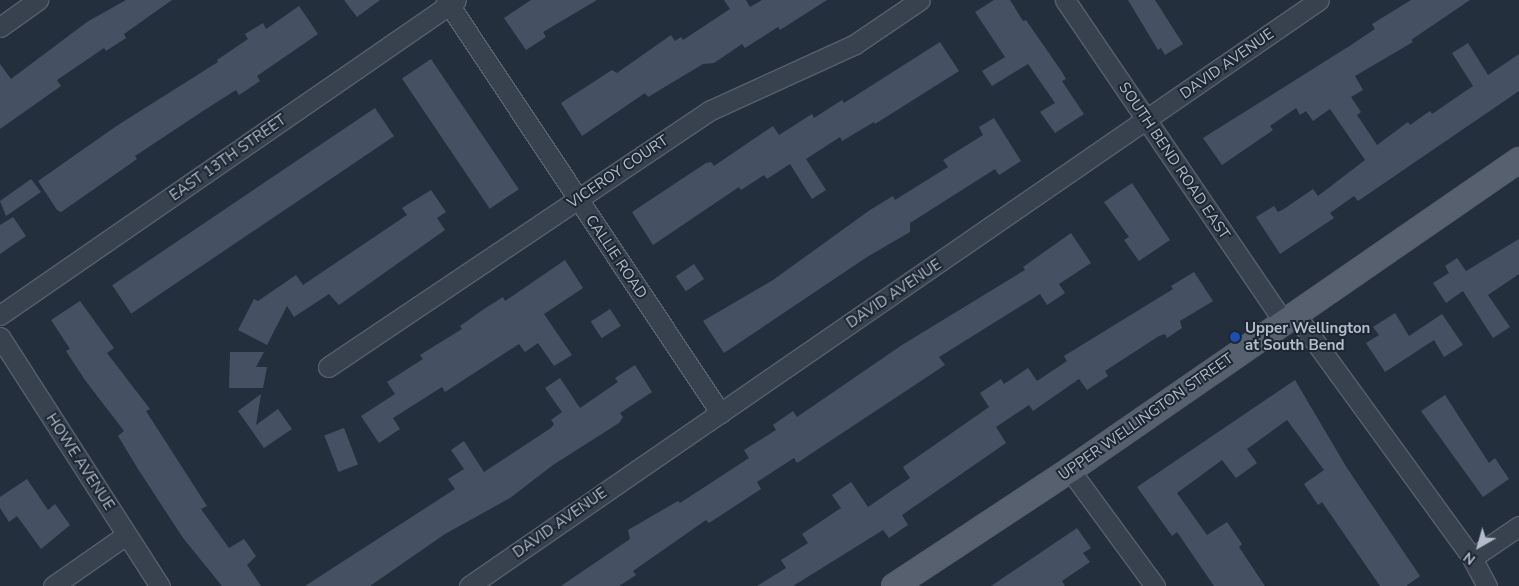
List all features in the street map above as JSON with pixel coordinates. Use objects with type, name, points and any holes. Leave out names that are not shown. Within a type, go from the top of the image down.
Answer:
[{"type":"main road","name":"UPPER WELLINGTON STREET","points":[[894,586],[1070,470],[1519,160]]},
{"type":"street","points":[[0,27],[38,0]]},
{"type":"street","name":"VICEROY COURT","points":[[328,367],[711,110],[854,44],[920,0]]},
{"type":"street","name":"SOUTH BEND ROAD EAST","points":[[1065,0],[1146,120],[1289,318],[1472,558],[1487,586]]},
{"type":"street","name":"DAVID AVENUE","points":[[469,586],[1319,0]]},
{"type":"street","name":"CALLIE ROAD","points":[[451,2],[576,199],[720,413]]},
{"type":"street","name":"EAST 13TH STREET","points":[[0,315],[451,2]]},
{"type":"street","name":"HOWE AVENUE","points":[[0,337],[160,586]]},
{"type":"street","points":[[1070,470],[1155,586]]},
{"type":"street","points":[[1472,558],[1519,526]]},
{"type":"street","points":[[53,586],[126,535]]},
{"type":"building","points":[[126,0],[172,0],[124,34],[126,38],[106,51],[104,48],[57,80],[61,86],[0,129],[0,64],[11,79],[87,22]]},
{"type":"building","points":[[344,0],[380,0],[357,17]]},
{"type":"building","points":[[531,0],[597,0],[543,32],[546,37],[526,50],[504,18]]},
{"type":"building","points":[[724,0],[746,0],[750,7],[762,0],[827,0],[780,30],[778,27],[745,48],[742,44],[714,63],[703,64],[648,97],[645,93],[582,136],[561,103],[612,70],[617,73],[671,35],[675,41],[681,37],[683,40],[730,9]]},
{"type":"building","points":[[994,0],[1010,0],[1023,21],[1026,20],[1062,72],[1066,79],[1062,81],[1084,114],[1055,133],[1040,112],[1055,103],[1028,64],[992,86],[982,71],[1005,57],[975,12]]},
{"type":"building","points":[[1128,0],[1155,0],[1183,44],[1165,55],[1161,48],[1158,50]]},
{"type":"building","points":[[1411,0],[1470,0],[1411,40],[1413,42],[1355,76],[1363,90],[1351,97],[1361,112],[1357,115],[1377,145],[1408,122],[1410,125],[1430,111],[1432,114],[1473,86],[1452,53],[1468,43],[1488,75],[1519,54],[1519,91],[1358,201],[1354,196],[1330,213],[1334,218],[1280,254],[1256,217],[1274,206],[1278,212],[1313,189],[1318,196],[1365,160],[1330,109],[1313,121],[1306,111],[1300,115],[1296,108],[1270,126],[1273,130],[1222,165],[1203,138],[1351,45],[1375,29],[1372,24]]},
{"type":"building","points":[[299,6],[318,34],[257,76],[260,81],[239,95],[236,90],[206,109],[135,156],[137,159],[61,212],[57,210],[38,181],[118,125],[218,62],[217,60],[248,39],[245,34],[263,23],[266,29]]},
{"type":"building","points":[[940,42],[959,71],[875,124],[874,122],[842,141],[840,137],[806,159],[826,190],[812,199],[790,164],[767,179],[764,175],[741,190],[739,187],[653,245],[632,212],[706,163],[711,162],[714,166],[773,126],[779,135],[812,114],[814,118],[842,100],[844,103]]},
{"type":"building","points":[[431,59],[519,189],[490,209],[402,79]]},
{"type":"building","points":[[375,108],[394,136],[131,313],[112,285]]},
{"type":"building","points":[[994,118],[1021,161],[999,175],[995,169],[910,223],[910,232],[867,257],[724,353],[703,321],[773,280],[870,210],[893,196],[895,200],[948,167],[943,160],[983,135],[979,127]]},
{"type":"building","points":[[31,179],[41,192],[6,216],[0,201]]},
{"type":"building","points":[[1132,183],[1170,240],[1139,261],[1124,240],[1129,237],[1104,202]]},
{"type":"building","points":[[431,190],[446,212],[437,218],[445,230],[339,305],[329,294],[294,317],[287,306],[267,345],[238,330],[254,299],[258,301],[296,275],[303,285],[407,215],[402,208]]},
{"type":"building","points":[[13,217],[26,236],[0,254],[0,225]]},
{"type":"building","points":[[1071,233],[1091,263],[1059,284],[1065,293],[1047,305],[1040,294],[939,357],[945,365],[797,463],[794,458],[757,482],[761,489],[709,523],[706,520],[633,571],[636,575],[619,586],[561,586],[630,539],[628,530],[678,501],[680,503],[749,458],[744,450],[776,430],[773,425],[793,411],[797,417],[902,345],[1025,270],[1023,267]]},
{"type":"building","points":[[1519,239],[1519,274],[1488,295],[1510,327],[1493,338],[1463,291],[1446,303],[1433,283],[1449,273],[1445,266],[1457,258],[1466,271]]},
{"type":"building","points":[[565,260],[583,288],[544,314],[572,355],[554,366],[538,343],[525,352],[519,344],[445,392],[442,387],[393,418],[400,429],[379,443],[361,416],[395,394],[387,382],[423,359],[420,355],[462,329],[460,326],[484,309],[503,297],[505,301]]},
{"type":"building","points":[[694,264],[704,279],[686,291],[676,276]]},
{"type":"building","points":[[1194,272],[1213,301],[1180,321],[1182,328],[1167,338],[1165,334],[1159,336],[1105,371],[1108,376],[1087,390],[1079,379],[1033,411],[1029,405],[996,427],[1006,443],[902,515],[908,525],[889,538],[883,530],[793,586],[757,586],[786,568],[781,560],[808,543],[802,534],[841,508],[832,495],[851,482],[868,507],[910,478],[903,467],[989,407],[980,393],[1001,379],[1004,384],[1028,368],[1037,381],[1067,361],[1064,356],[1173,289],[1171,286]]},
{"type":"building","points":[[80,301],[114,348],[107,353],[150,409],[146,411],[207,506],[201,509],[229,548],[244,539],[256,556],[247,565],[261,586],[222,586],[183,538],[138,469],[118,436],[124,431],[85,380],[66,351],[70,349],[51,320]]},
{"type":"building","points":[[610,309],[621,326],[602,338],[591,322]]},
{"type":"building","points":[[1395,313],[1409,336],[1442,314],[1463,345],[1444,357],[1434,340],[1385,372],[1366,343],[1379,335],[1373,327]]},
{"type":"building","points":[[230,352],[264,352],[256,367],[267,367],[263,388],[229,388]]},
{"type":"building","points":[[635,365],[652,392],[620,413],[623,417],[619,423],[553,465],[510,498],[445,534],[370,586],[305,586],[455,489],[448,479],[464,469],[451,450],[464,441],[484,472],[551,428],[554,424],[551,420],[562,412],[545,388],[560,378],[580,408],[618,382],[615,378]]},
{"type":"building","points":[[1295,380],[1347,468],[1420,576],[1406,586],[1380,586],[1322,502],[1318,505],[1304,484],[1324,470],[1287,420],[1247,449],[1257,463],[1236,478],[1222,460],[1177,493],[1207,535],[1227,522],[1242,544],[1239,547],[1265,586],[1214,586],[1177,532],[1172,536],[1137,487]]},
{"type":"building","points":[[261,394],[256,425],[278,409],[292,429],[264,448],[238,411]]},
{"type":"building","points":[[1445,395],[1489,463],[1495,458],[1509,479],[1483,497],[1421,411]]},
{"type":"building","points":[[344,428],[358,464],[338,472],[324,436]]},
{"type":"building","points":[[27,479],[48,510],[55,504],[70,525],[41,549],[17,516],[9,522],[0,508],[0,497]]},
{"type":"building","points":[[1077,528],[1091,548],[1083,553],[1090,562],[1062,581],[1065,586],[991,586]]},
{"type":"place","name":"Upper Wellington at South Bend","points":[[1235,337]]}]
